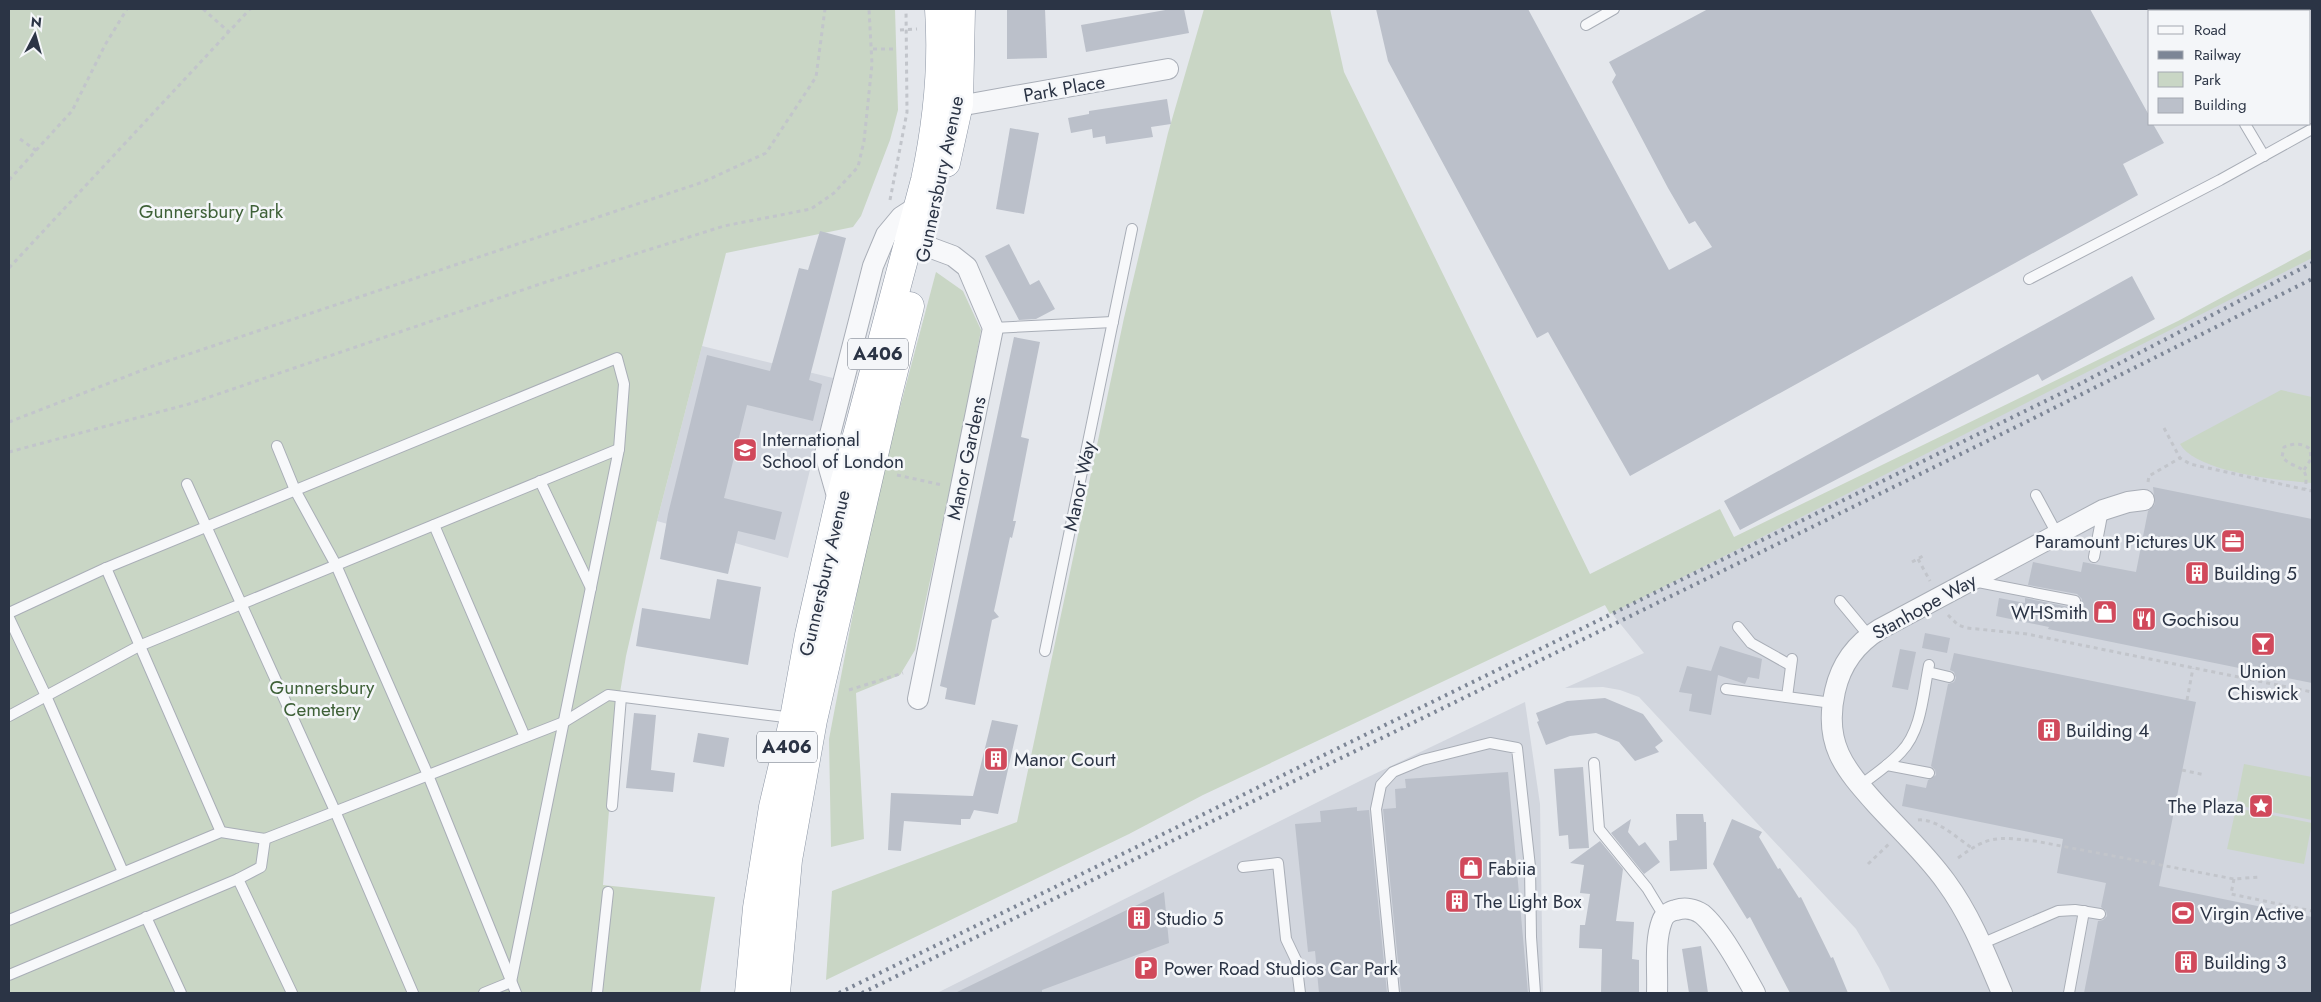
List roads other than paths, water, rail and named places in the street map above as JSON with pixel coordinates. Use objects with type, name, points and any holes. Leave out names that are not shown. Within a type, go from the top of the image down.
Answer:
[{"type":"highway","name":"Gunnersbury Avenue","points":[[776,993],[788,860],[813,720],[888,394],[926,246],[959,104],[961,9]]},
{"type":"highway","name":"Gunnersbury Avenue","points":[[749,993],[757,908],[773,807],[794,718],[809,635],[839,503],[918,206],[934,137],[941,42],[928,15]]},
{"type":"street","name":"Park Place","points":[[959,104],[970,104],[1168,69]]},
{"type":"street","points":[[839,503],[825,454],[873,266],[886,236],[901,217],[918,206]]},
{"type":"street","points":[[926,246],[953,256],[967,267],[993,328]]},
{"type":"street","name":"Manor Gardens","points":[[918,699],[959,488],[993,328]]},
{"type":"street","name":"Stanhope Way","points":[[2002,993],[1967,915],[1944,879],[1844,767],[1832,734],[1832,703],[1842,669],[1851,655],[1869,636],[2104,510],[2128,502],[2147,501]]},
{"type":"street","points":[[1657,993],[1659,938],[1664,916],[1678,909],[1694,910],[1700,914],[1727,947],[1755,993]]},
{"type":"lane","points":[[1586,25],[1614,9]]},
{"type":"lane","points":[[2246,125],[2264,156]]},
{"type":"lane","points":[[2029,279],[2312,129]]},
{"type":"lane","name":"Manor Way","points":[[1045,651],[1132,229]]},
{"type":"lane","points":[[993,328],[1113,322]]},
{"type":"lane","points":[[9,613],[106,568],[617,358],[624,384],[619,449],[511,982]]},
{"type":"lane","points":[[277,446],[296,490],[336,565],[428,775],[516,993]]},
{"type":"lane","points":[[9,716],[139,646],[619,449]]},
{"type":"lane","points":[[540,481],[591,588]]},
{"type":"lane","points":[[187,484],[335,811],[413,993]]},
{"type":"lane","points":[[2036,495],[2057,534]]},
{"type":"lane","points":[[2094,557],[2104,510]]},
{"type":"lane","points":[[434,525],[525,737]]},
{"type":"lane","points":[[106,568],[220,832]]},
{"type":"lane","points":[[1970,581],[2075,601]]},
{"type":"lane","points":[[1840,601],[1869,636]]},
{"type":"lane","points":[[9,618],[46,696],[123,872]]},
{"type":"lane","points":[[1738,627],[1751,644],[1791,662],[1787,697]]},
{"type":"lane","points":[[1859,786],[1902,752],[1912,736],[1918,720],[1928,669],[1949,677]]},
{"type":"lane","points":[[1726,689],[1832,703]]},
{"type":"lane","points":[[9,920],[220,832],[265,839],[564,722],[608,695],[794,718]]},
{"type":"lane","points":[[612,806],[621,697]]},
{"type":"lane","points":[[1394,993],[1376,809],[1381,785],[1394,772],[1422,760],[1490,743],[1517,748],[1530,867],[1531,937],[1535,993]]},
{"type":"lane","points":[[1594,763],[1600,830],[1647,888],[1664,916]]},
{"type":"lane","points":[[1887,765],[1930,773]]},
{"type":"lane","points":[[9,975],[238,879],[261,867],[265,839]]},
{"type":"lane","points":[[1242,867],[1278,863],[1286,939],[1296,960],[1300,993]]},
{"type":"lane","points":[[238,879],[292,993]]},
{"type":"lane","points":[[598,993],[608,892]]},
{"type":"lane","points":[[1981,944],[2051,914],[2066,910],[2100,914]]},
{"type":"lane","points":[[2068,993],[2084,911]]},
{"type":"lane","points":[[146,917],[181,993]]},
{"type":"lane","points":[[484,993],[511,982]]},
{"type":"railway","points":[[839,993],[2068,390],[2312,263]]},
{"type":"railway","points":[[862,993],[2022,424],[2312,279]]},
{"type":"place","name":"International School of London","points":[[745,450]]},
{"type":"place","name":"Paramount Pictures UK","points":[[2233,541]]},
{"type":"place","name":"Building 5","points":[[2197,573]]},
{"type":"place","name":"WHSmith","points":[[2105,612]]},
{"type":"place","name":"Gochisou","points":[[2144,619]]},
{"type":"place","name":"Union Chiswick","points":[[2263,644]]},
{"type":"place","name":"Building 4","points":[[2049,730]]},
{"type":"place","name":"Manor Court","points":[[996,759]]},
{"type":"place","name":"The Plaza","points":[[2261,806]]},
{"type":"place","name":"Fabiia","points":[[1471,868]]},
{"type":"place","name":"The Light Box","points":[[1457,901]]},
{"type":"place","name":"Virgin Active","points":[[2183,913]]},
{"type":"place","name":"Studio 5","points":[[1139,918]]},
{"type":"place","name":"Building 3","points":[[2186,962]]},
{"type":"place","name":"Power Road Studios Car Park","points":[[1146,968]]},
{"type":"park label","name":"Gunnersbury Park","points":[[211,211]]},
{"type":"park label","name":"Gunnersbury Cemetery","points":[[322,698]]}]
